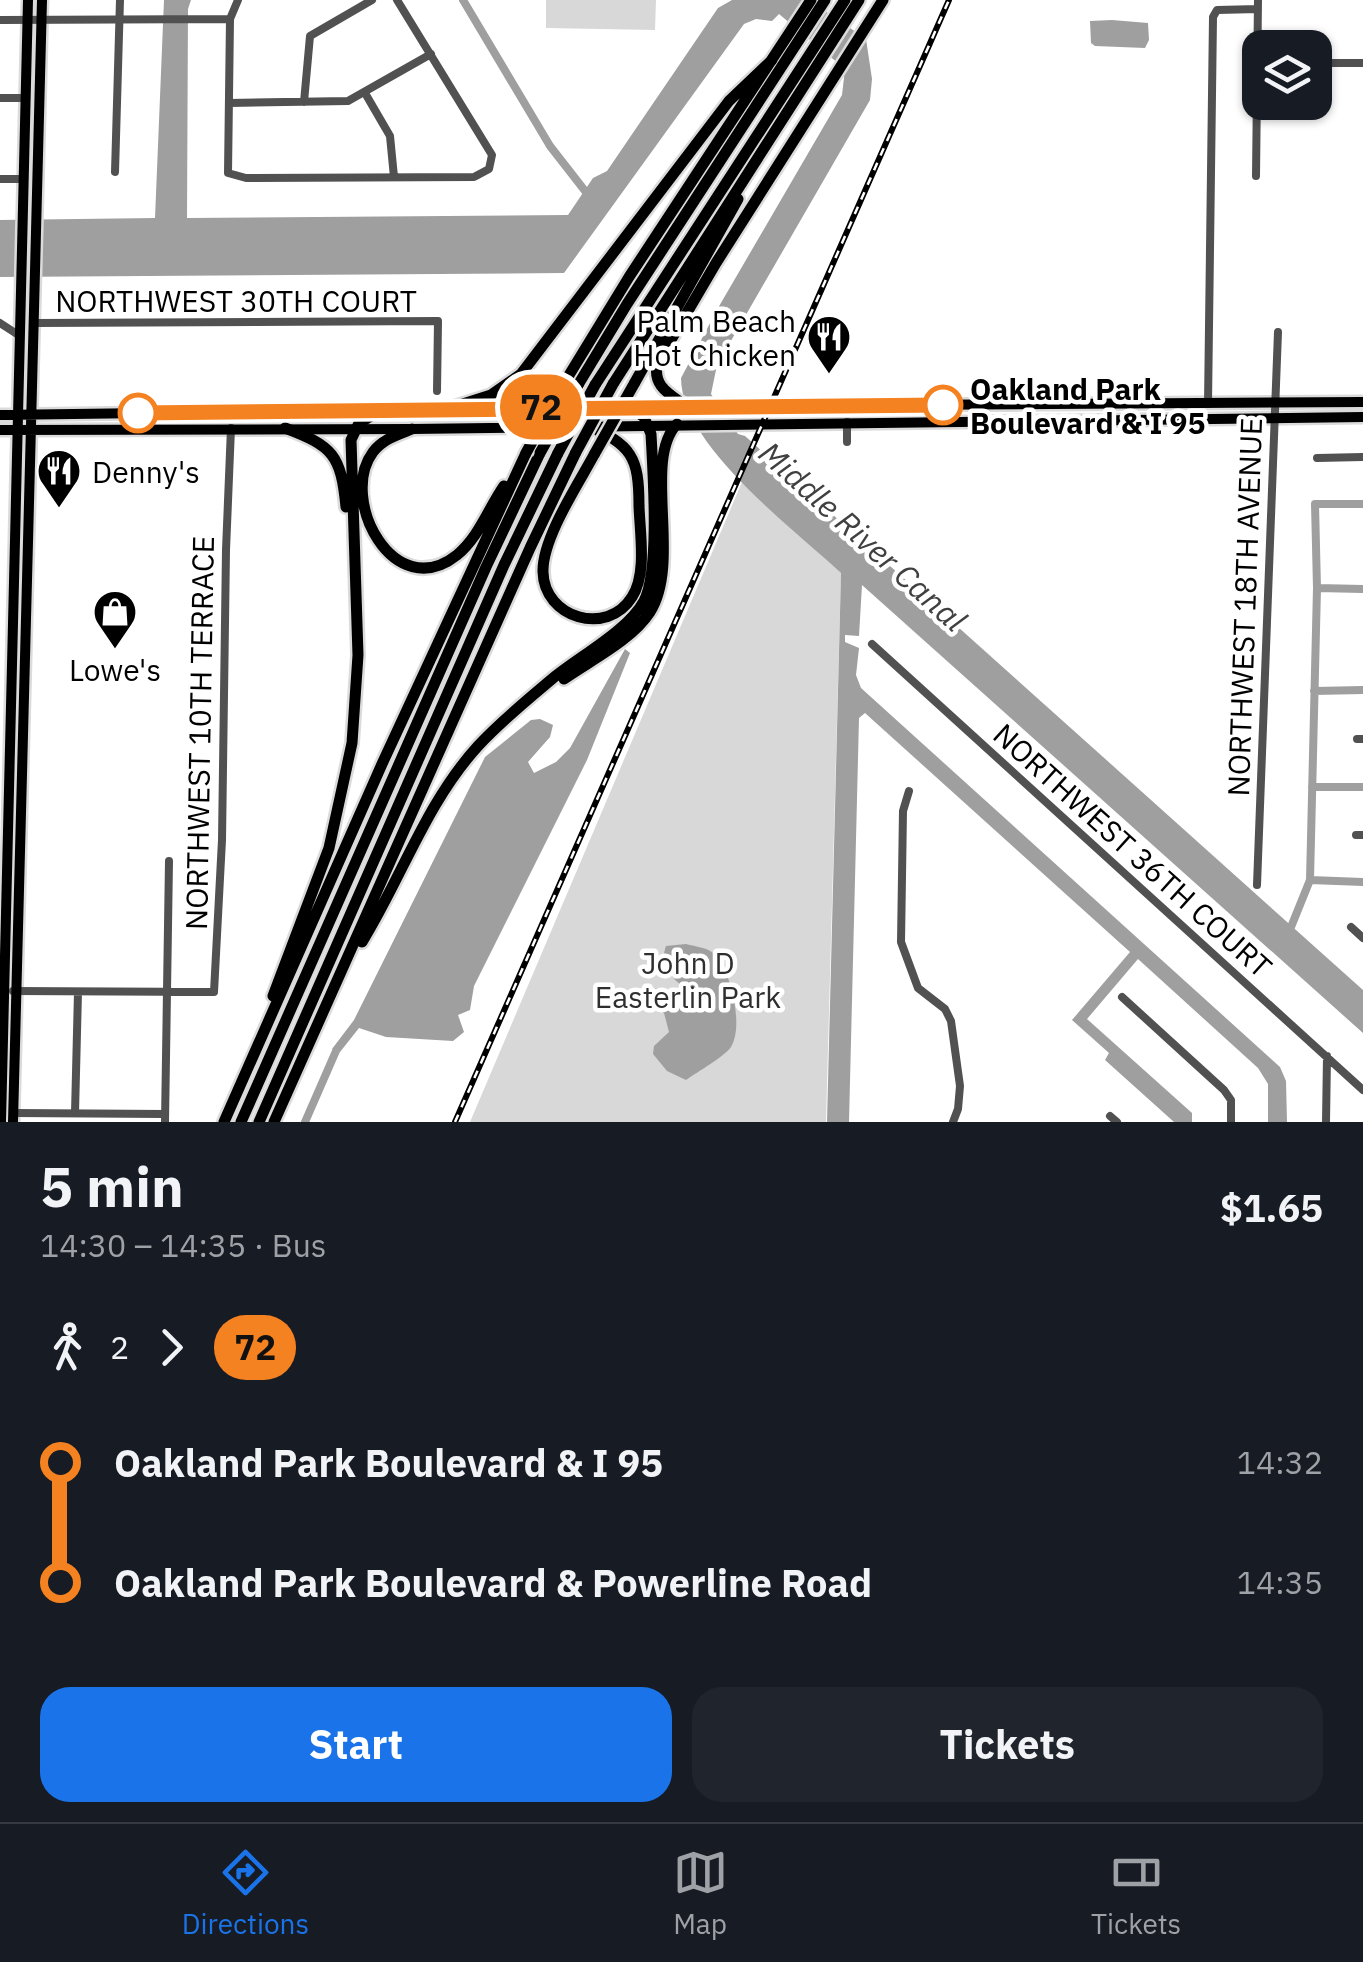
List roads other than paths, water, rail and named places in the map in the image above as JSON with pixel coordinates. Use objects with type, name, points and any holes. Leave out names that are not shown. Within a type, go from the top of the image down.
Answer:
[{"type":"highway","points":[[841,18],[845,0]]},
{"type":"highway","points":[[259,1122],[520,530],[558,453],[596,384],[841,18],[859,0]]},
{"type":"highway","points":[[686,406],[658,383],[658,362],[724,250],[883,0]]},
{"type":"highway","points":[[448,409],[491,396],[521,374],[729,101],[772,60],[819,2]]},
{"type":"highway","points":[[242,1122],[540,453],[633,293],[798,30]]},
{"type":"highway","points":[[274,1122],[576,452],[613,384],[754,164],[822,46]]},
{"type":"highway","points":[[224,1122],[526,454],[630,277],[772,60]]},
{"type":"highway","points":[[586,425],[626,448],[636,464],[639,484],[640,567],[636,588],[621,609],[592,620],[573,616],[558,607],[547,591],[544,557],[595,453],[634,384],[729,219],[754,164]]},
{"type":"highway","points":[[334,988],[383,908],[444,789],[476,749],[551,680],[633,617],[646,596],[652,566],[652,438],[649,424],[628,406]]},
{"type":"highway","points":[[263,1034],[278,976],[320,873],[348,774],[358,667],[351,445],[354,429],[380,411]]},
{"type":"highway","points":[[512,716],[632,631],[649,614],[662,575],[664,444],[681,424]]},
{"type":"highway","points":[[285,428],[317,440],[336,459],[343,479],[353,557]]},
{"type":"highway","points":[[412,429],[375,449],[367,464],[364,484],[374,534],[389,555],[409,566],[436,566],[461,551],[526,454]]},
{"type":"highway","points":[[385,836],[440,750]]},
{"type":"highway","points":[[288,1018],[317,911]]},
{"type":"main road","points":[[2,1122],[4,788],[9,762],[5,683],[13,604],[28,0]]},
{"type":"main road","points":[[13,1118],[42,0]]},
{"type":"main road","points":[[24,178],[37,214]]},
{"type":"main road","points":[[22,306],[35,323]]},
{"type":"main road","points":[[0,414],[1363,402]]},
{"type":"main road","points":[[1040,420],[1056,404]]},
{"type":"main road","points":[[1196,419],[1208,404]]},
{"type":"main road","points":[[965,421],[979,413],[982,406]]},
{"type":"main road","points":[[826,407],[839,411],[847,422]]},
{"type":"main road","points":[[847,422],[855,411],[866,407]]},
{"type":"main road","points":[[232,428],[253,412]]},
{"type":"main road","points":[[0,430],[1363,417]]},
{"type":"main road","points":[[13,604],[18,613],[28,618]]},
{"type":"main road","points":[[12,620],[26,652]]},
{"type":"main road","points":[[9,762],[15,779],[24,786]]},
{"type":"main road","points":[[4,788],[22,815]]},
{"type":"street","points":[[115,172],[120,0]]},
{"type":"street","points":[[238,0],[230,18],[228,173],[246,178],[474,177],[488,169],[492,156],[398,0]]},
{"type":"street","points":[[304,102],[310,36],[372,0]]},
{"type":"street","points":[[1208,404],[1213,17],[1216,10],[1258,4],[1258,30]]},
{"type":"street","points":[[0,20],[230,18]]},
{"type":"street","points":[[229,104],[348,101],[431,54]]},
{"type":"street","points":[[1332,63],[1363,63]]},
{"type":"street","points":[[365,93],[390,136],[394,177]]},
{"type":"street","points":[[0,98],[25,98]]},
{"type":"street","points":[[1256,176],[1257,120]]},
{"type":"street","points":[[0,179],[24,178]]},
{"type":"street","name":"NORTHWEST 30TH COURT","points":[[35,323],[438,321],[437,391]]},
{"type":"street","name":"NORTHWEST 30TH COURT","points":[[0,323],[20,336]]},
{"type":"street","name":"NORTHWEST 18TH AVENUE","points":[[1257,884],[1278,332]]},
{"type":"street","points":[[847,422],[847,442]]},
{"type":"street","name":"NORTHWEST 10TH TERRACE","points":[[167,992],[214,992],[222,842],[226,550],[232,428]]},
{"type":"street","points":[[1317,458],[1363,458]]},
{"type":"street","name":"NORTHWEST 36TH COURT","points":[[872,644],[1363,1090]]},
{"type":"street","points":[[909,791],[902,810],[901,942],[918,988],[945,1010],[951,1021],[960,1086],[953,1122]]},
{"type":"street","points":[[13,1118],[75,1112],[165,1118],[169,861]]},
{"type":"street","points":[[1351,927],[1363,938]]},
{"type":"street","points":[[3,991],[167,992]]},
{"type":"street","points":[[75,1112],[78,992]]},
{"type":"street","points":[[1122,997],[1224,1090],[1231,1100],[1231,1122]]},
{"type":"street","points":[[1326,1122],[1327,1056]]},
{"type":"waterway","points":[[463,0],[550,146],[589,196]]},
{"type":"waterway","points":[[1310,880],[1317,588],[1315,504],[1363,504]]},
{"type":"waterway","points":[[1317,588],[1363,589]]},
{"type":"waterway","points":[[1314,691],[1363,690]]},
{"type":"waterway","points":[[1312,787],[1363,787]]},
{"type":"waterway","points":[[1289,932],[1310,880],[1363,882]]},
{"type":"waterway","points":[[305,1122],[336,1051]]},
{"type":"railway","points":[[455,1122],[949,0]]},
{"type":"place","name":"Palm Beach Hot Chicken","points":[[829,375]]},
{"type":"place","name":"Oakland Park Boulevard & I 95","points":[[943,405]]},
{"type":"place","name":"Denny's","points":[[59,509]]},
{"type":"place","name":"Lowe's","points":[[115,650]]},
{"type":"water label","name":"Middle River Canal","points":[[863,536]]},
{"type":"park label","name":"John D Easterlin Park","points":[[688,979]]}]
